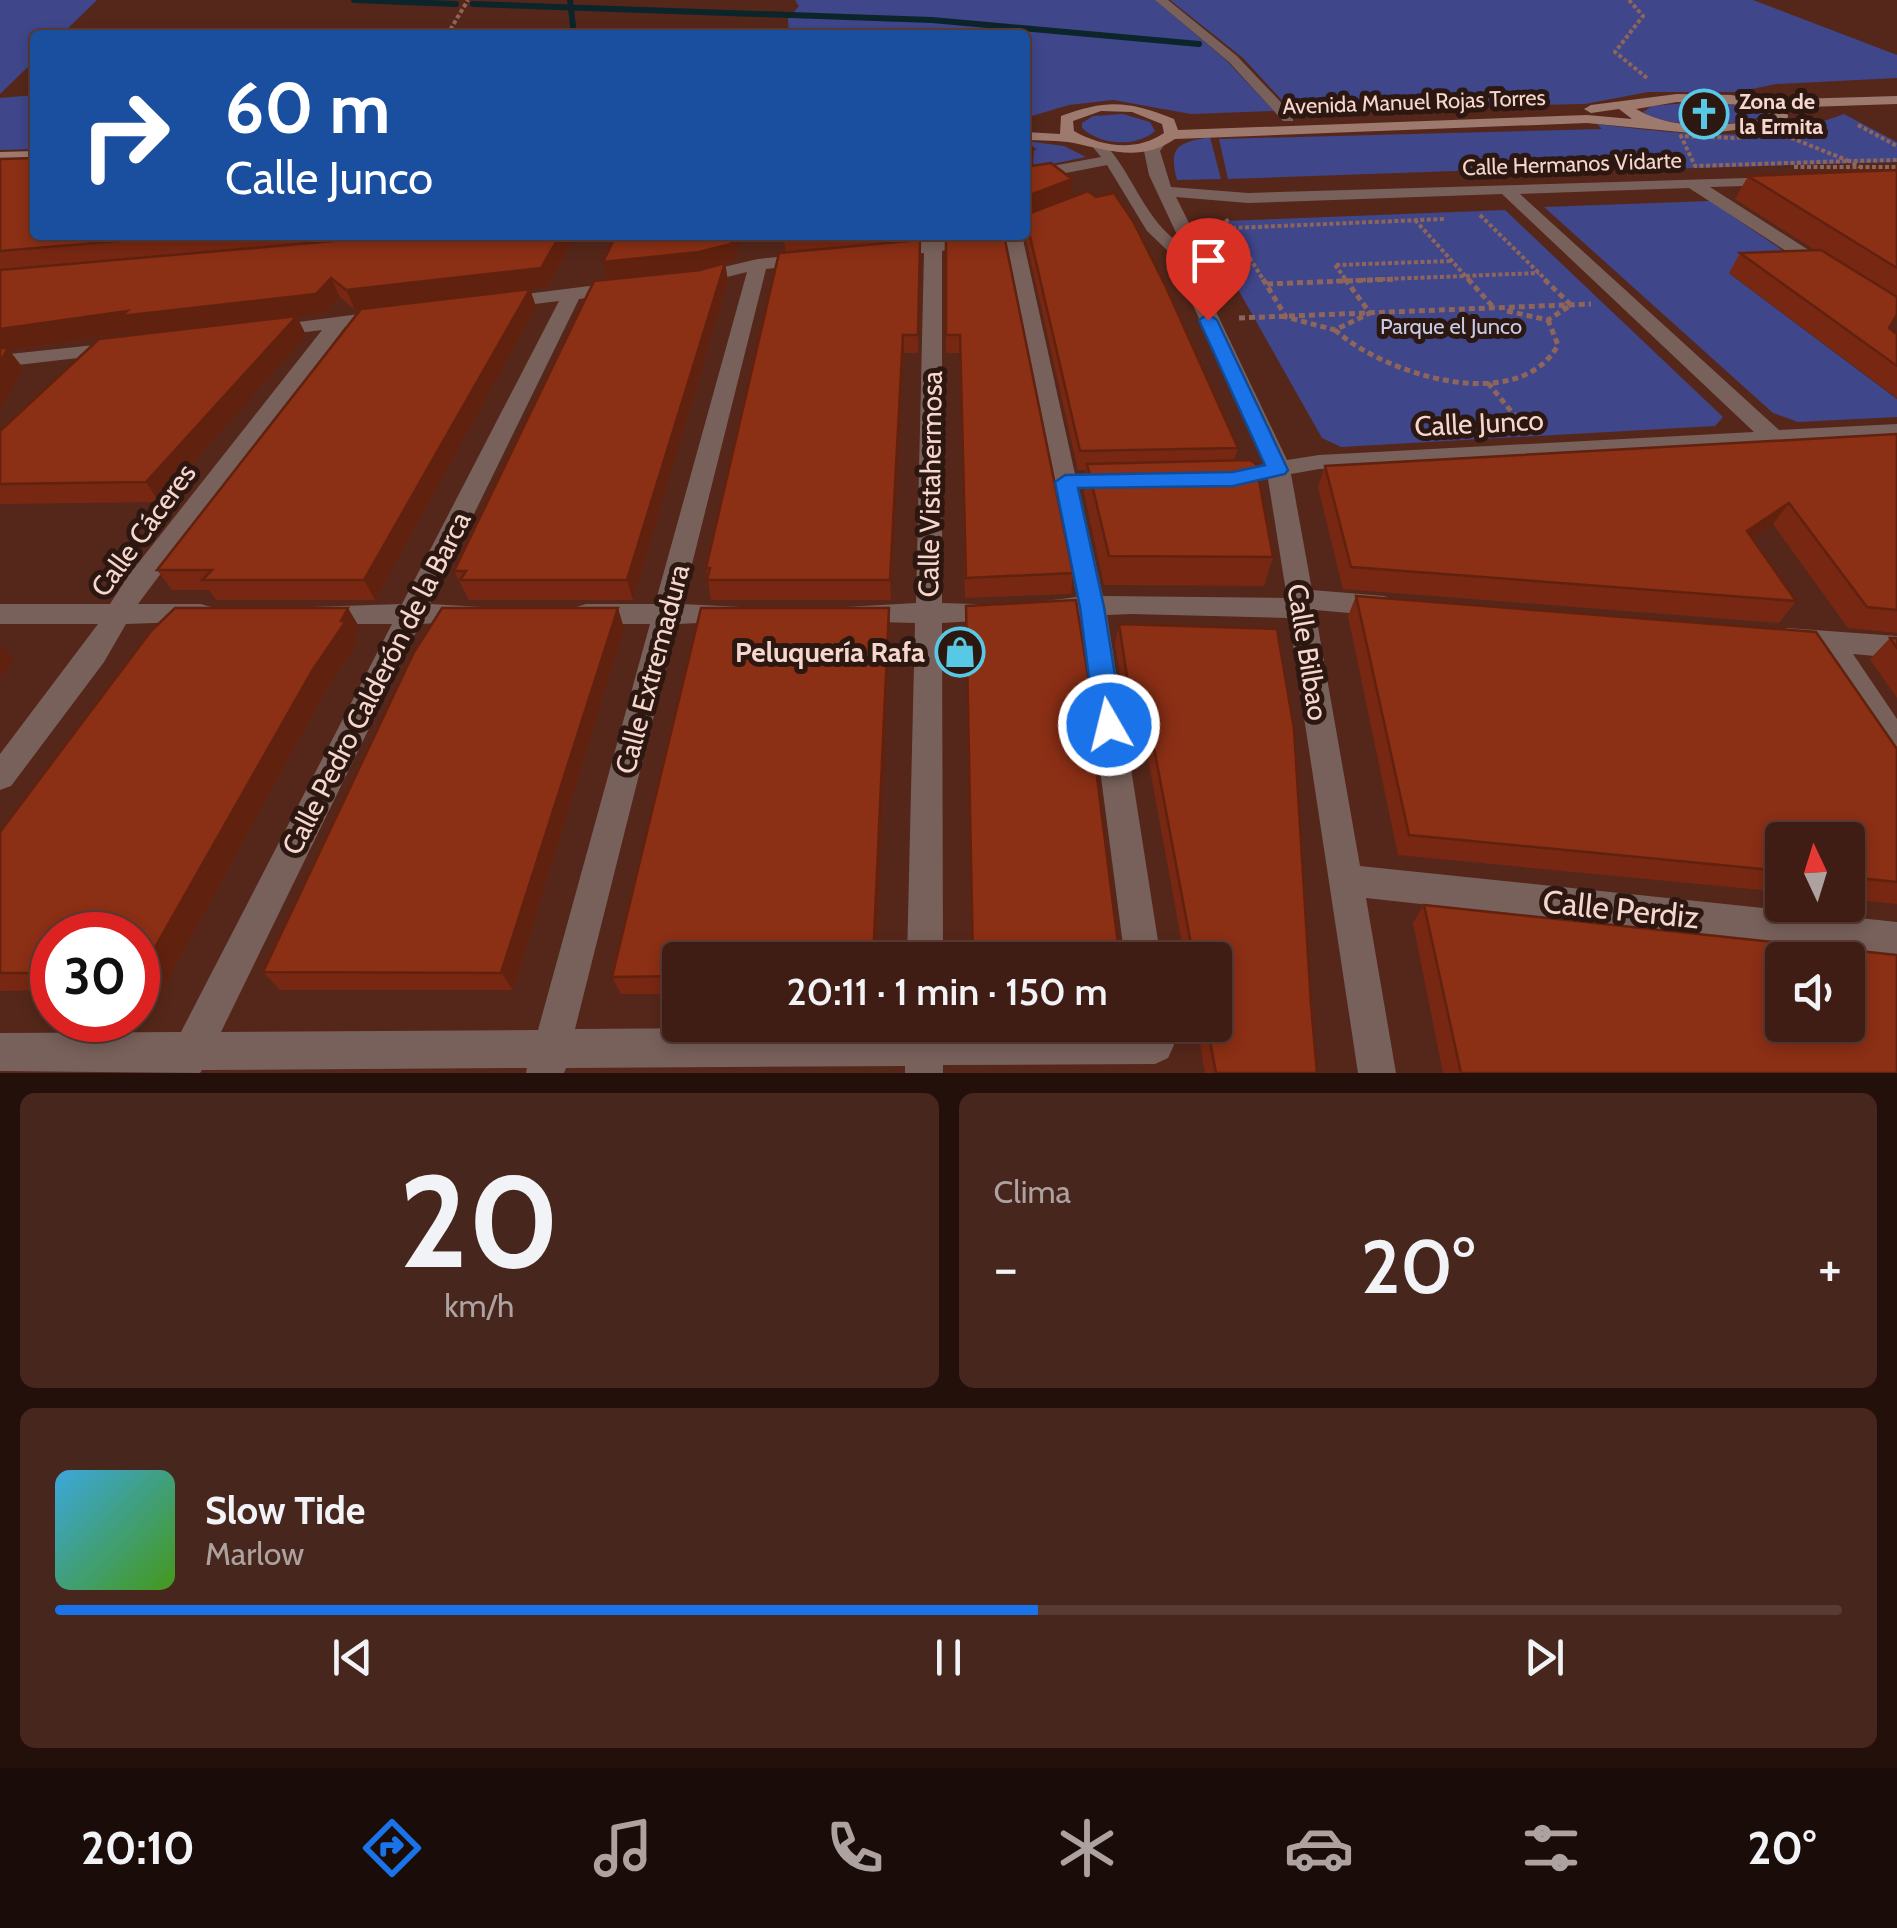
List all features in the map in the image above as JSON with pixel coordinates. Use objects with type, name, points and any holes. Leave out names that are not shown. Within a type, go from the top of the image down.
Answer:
[{"type":"main road","name":"Avenida Manuel Rojas Torres","points":[[1066,119],[1085,109],[1117,106],[1162,116],[1288,118],[1579,110],[1678,98],[1761,104]]},
{"type":"main road","points":[[1761,104],[1897,100]]},
{"type":"main road","points":[[1640,102],[1626,109],[1658,125]]},
{"type":"main road","points":[[1761,104],[1780,115],[1782,122],[1834,110],[1897,108]]},
{"type":"main road","points":[[1162,116],[1170,122],[1165,140]]},
{"type":"main road","points":[[1030,123],[1066,119],[1067,132],[1076,139]]},
{"type":"main road","name":"Avenida Manuel Rojas Torres","points":[[1076,139],[1106,153],[1165,140],[1587,119],[1701,128],[1782,122]]},
{"type":"main road","points":[[1030,136],[1076,139]]},
{"type":"main road","points":[[0,157],[30,156]]},
{"type":"main road","points":[[0,166],[30,165]]},
{"type":"street","points":[[1161,0],[1232,59],[1288,118]]},
{"type":"street","points":[[1165,140],[1152,152],[1166,196],[1187,238],[1177,249]]},
{"type":"street","points":[[1030,176],[1050,174],[1106,153]]},
{"type":"street","name":"Calle Bilbao","points":[[1106,153],[1122,195],[1158,239],[1177,249],[1278,470],[1377,1073]]},
{"type":"street","name":"Calle Hermanos Vidarte","points":[[1050,174],[1122,195],[1248,198],[1506,189],[1694,176],[1803,179]]},
{"type":"street","points":[[1694,176],[1834,274]]},
{"type":"street","points":[[1506,189],[1774,438]]},
{"type":"street","name":"Calle Hermanos Vidarte","points":[[1180,224],[1200,211],[1248,198]]},
{"type":"street","points":[[874,252],[967,240]]},
{"type":"street","points":[[1014,240],[1092,607],[1140,942]]},
{"type":"street","name":"Calle Vistahermosa","points":[[926,942],[933,247]]},
{"type":"street","points":[[475,306],[656,284],[728,273],[758,264],[820,258]]},
{"type":"street","name":"Calle Extremadura","points":[[549,1060],[758,264]]},
{"type":"street","name":"Calle Pedro Calderón de la Barca","points":[[185,1062],[572,294]]},
{"type":"street","points":[[246,333],[398,315]]},
{"type":"street","name":"Calle Cáceres","points":[[0,777],[94,654],[137,583],[339,322]]},
{"type":"street","points":[[0,362],[133,347]]},
{"type":"street","points":[[56,382],[88,352]]},
{"type":"street","name":"Calle Junco","points":[[1196,480],[1233,479],[1320,462],[1897,432]]},
{"type":"street","points":[[1065,482],[1140,481]]},
{"type":"street","points":[[834,614],[1300,603],[1405,608]]},
{"type":"street","points":[[0,614],[227,614]]},
{"type":"street","points":[[300,614],[507,614]]},
{"type":"street","points":[[566,614],[759,614]]},
{"type":"street","points":[[1752,635],[1897,647]]},
{"type":"street","points":[[1829,641],[1897,744]]},
{"type":"street","name":"Calle Perdiz","points":[[1345,880],[1897,939]]},
{"type":"street","points":[[0,1052],[185,1062],[549,1060],[1030,1042]]},
{"type":"path","points":[[450,30],[468,0]]},
{"type":"path","points":[[1629,0],[1643,16],[1615,52],[1631,68],[1678,98]]},
{"type":"path","points":[[1876,176],[1849,162],[1779,134],[1734,138],[1682,136],[1695,166],[1849,162],[1897,160]]},
{"type":"path","points":[[1694,176],[1835,165],[1897,167]]},
{"type":"path","points":[[1472,207],[1571,305]]},
{"type":"path","points":[[1222,214],[1286,316],[1336,330],[1363,351],[1394,366],[1450,380],[1487,382],[1519,378],[1550,360],[1558,344],[1548,320]]},
{"type":"path","points":[[1466,218],[1483,218]]},
{"type":"path","points":[[1231,228],[1449,219]]},
{"type":"path","points":[[1415,220],[1494,308],[1548,320],[1571,305]]},
{"type":"path","points":[[1370,313],[1335,265],[1451,261]]},
{"type":"path","points":[[1266,284],[1539,273]]},
{"type":"path","points":[[1208,320],[1628,302]]},
{"type":"path","points":[[1336,330],[1370,313]]},
{"type":"path","points":[[1487,382],[1542,450]]},
{"type":"green space","points":[[0,0],[97,0],[66,30],[30,30],[30,65],[0,94]]},
{"type":"green space","points":[[795,0],[1155,0],[1226,60],[1274,111],[1191,114],[1113,100],[1069,105],[1030,117],[1030,30],[789,30],[788,19],[799,6]]},
{"type":"green space","points":[[1170,0],[1753,0],[1897,55],[1897,78],[1776,84],[1738,92],[1648,92],[1585,104],[1291,110],[1243,58]]},
{"type":"green space","points":[[30,95],[30,149],[0,150],[0,98]]},
{"type":"green space","points":[[1697,102],[1746,106],[1765,114],[1739,122],[1704,125],[1669,121],[1643,112],[1652,106]]},
{"type":"green space","points":[[1123,114],[1150,122],[1155,131],[1138,140],[1118,142],[1098,138],[1082,128],[1082,123],[1093,116]]},
{"type":"green space","points":[[1844,114],[1897,142],[1897,162],[1663,169],[1656,164],[1228,179],[1219,139],[1602,129],[1597,124],[1691,133],[1752,133],[1814,124]]},
{"type":"green space","points":[[1210,137],[1221,179],[1177,180],[1174,160],[1178,148]]},
{"type":"green space","points":[[1030,142],[1064,146],[1086,157],[1037,167],[1030,161]]},
{"type":"green space","points":[[1710,201],[1810,269],[1730,274],[1897,399],[1897,417],[1798,422],[1773,413],[1544,207]]},
{"type":"green space","name":"Parque el Junco","points":[[1505,210],[1723,417],[1715,426],[1341,447],[1322,438],[1200,222]]},
{"type":"building","points":[[30,158],[30,240],[131,240],[0,251],[0,159]]},
{"type":"building","points":[[1051,163],[1072,179],[1030,195],[1030,166]]},
{"type":"building","points":[[1897,170],[1897,268],[1748,176]]},
{"type":"building","points":[[1088,191],[1096,197],[1114,193],[1133,221],[1166,287],[1238,448],[1080,451],[1030,236],[1030,213]]},
{"type":"building","points":[[345,240],[557,240],[541,268],[346,290],[331,278],[316,294],[121,316],[127,311],[0,329],[0,270]]},
{"type":"building","points":[[614,240],[732,240],[731,244],[699,252],[603,262]]},
{"type":"building","points":[[920,240],[918,335],[903,335],[890,580],[707,580],[710,568],[706,568],[779,253]]},
{"type":"building","points":[[946,240],[1005,240],[1073,573],[966,578],[960,335],[946,335]]},
{"type":"building","points":[[1821,250],[1897,297],[1897,315],[1889,328],[1897,334],[1897,366],[1740,253]]},
{"type":"building","points":[[725,263],[627,580],[460,580],[466,571],[454,571],[594,281],[700,270]]},
{"type":"building","points":[[530,289],[364,580],[202,580],[212,570],[157,570],[361,309]]},
{"type":"building","points":[[297,316],[146,482],[0,484],[0,431],[99,339]]},
{"type":"building","points":[[1897,434],[1897,610],[1867,607],[1789,503],[1747,531],[1796,601],[1351,567],[1325,466]]},
{"type":"building","points":[[1250,460],[1256,464],[1273,557],[1109,556],[1087,464]]},
{"type":"building","points":[[1356,596],[1816,632],[1897,749],[1897,882],[1865,879],[1865,822],[1765,822],[1765,869],[1409,835]]},
{"type":"building","points":[[1076,600],[1097,733],[1092,737],[1118,942],[973,942],[966,606]]},
{"type":"building","points":[[175,608],[348,608],[341,621],[346,621],[312,671],[160,939],[160,912],[30,912],[30,973],[0,973],[0,832],[151,631]]},
{"type":"building","points":[[442,608],[618,608],[501,973],[263,972],[414,652]]},
{"type":"building","points":[[701,608],[889,608],[874,942],[662,942],[662,976],[612,977]]},
{"type":"building","points":[[1119,624],[1277,629],[1294,729],[1317,1073],[1216,1073],[1210,1042],[1232,1042],[1232,942],[1191,942],[1145,700],[1132,709]]},
{"type":"building","points":[[1424,905],[1774,942],[1765,942],[1765,1042],[1865,1042],[1865,952],[1897,955],[1897,1073],[1461,1073]]},
{"type":"waterway","points":[[354,0],[456,4]]},
{"type":"waterway","points":[[570,0],[571,7]]},
{"type":"waterway","points":[[473,4],[571,7]]},
{"type":"waterway","points":[[571,7],[932,20],[1199,44]]},
{"type":"waterway","points":[[571,7],[573,30]]},
{"type":"place","name":"Zona de la Ermita","points":[[1704,114]]},
{"type":"place","name":"Peluquería Rafa","points":[[960,652]]},
{"type":"route","points":[[1109,725],[1092,607],[1065,482],[1233,479],[1278,470],[1208,320]]}]
